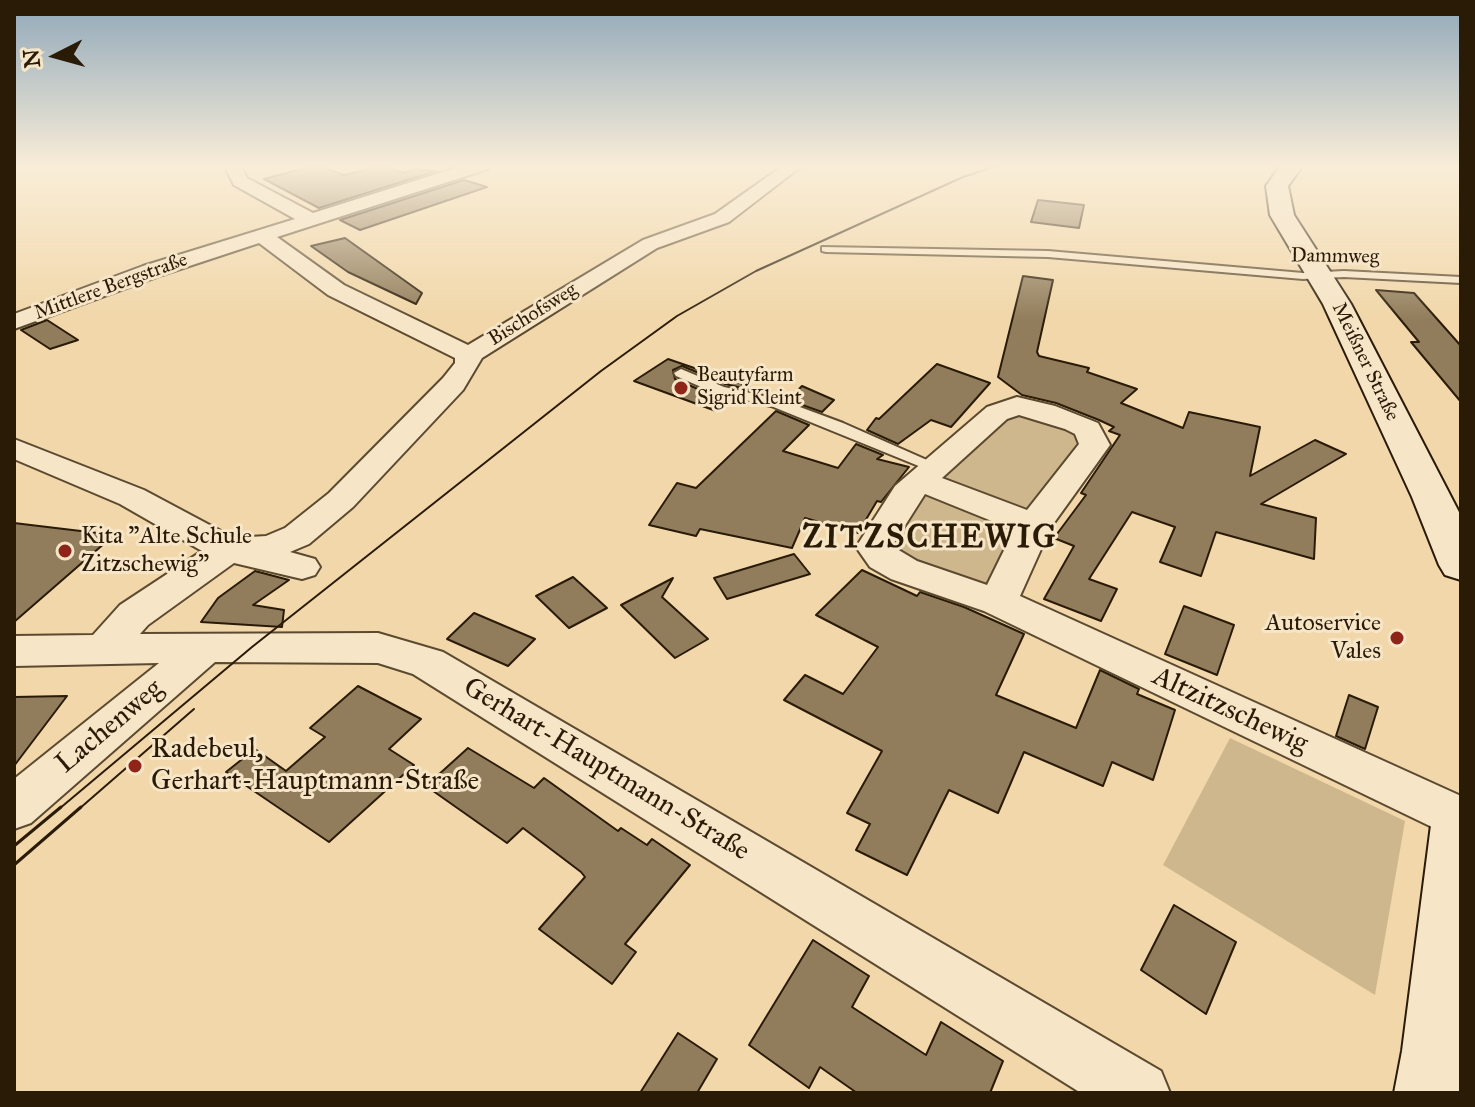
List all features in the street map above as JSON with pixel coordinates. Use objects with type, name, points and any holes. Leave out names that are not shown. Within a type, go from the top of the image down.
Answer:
[{"type":"main road","name":"Meißner Straße","points":[[1283,217],[1321,275],[1453,527],[1461,565]]},
{"type":"main road","points":[[1432,1093],[1439,1051],[1461,822]]},
{"type":"street","points":[[306,217],[312,220]]},
{"type":"street","name":"Mittlere Bergstraße","points":[[14,322],[151,271],[322,217]]},
{"type":"street","name":"Bischofsweg","points":[[228,550],[272,547],[297,536],[341,500],[453,384],[468,363],[469,355],[650,244],[724,217]]},
{"type":"street","points":[[262,236],[336,290],[469,355]]},
{"type":"street","name":"Altzitzschewig","points":[[998,602],[1034,525],[1095,445],[1087,429],[1045,412],[1017,406],[1004,409],[907,493],[874,547],[883,559],[904,570],[998,602],[1461,822]]},
{"type":"street","points":[[14,448],[132,497],[228,550],[302,567]]},
{"type":"street","points":[[930,475],[1034,525]]},
{"type":"street","points":[[105,648],[134,615],[228,550]]},
{"type":"street","name":"Gerhart-Hauptmann-Straße","points":[[14,651],[206,647],[378,648],[428,663],[1139,1093]]},
{"type":"street","name":"Lachenweg","points":[[14,808],[206,647]]},
{"type":"lane","name":"Dammweg","points":[[826,249],[1048,254],[1321,275],[1461,280]]},
{"type":"lane","points":[[681,373],[720,390],[776,403],[838,426],[930,475]]},
{"type":"shaded area","points":[[1011,413],[1057,420],[1086,442],[1034,511],[1023,512],[941,482]]},
{"type":"shaded area","points":[[928,495],[1020,527],[990,587],[892,551],[887,542],[912,501]]},
{"type":"shaded area","points":[[1230,738],[1405,821],[1375,995],[1163,865]]},
{"type":"building","points":[[350,217],[399,217],[360,230],[340,220]]},
{"type":"building","points":[[1033,217],[1081,217],[1079,228],[1031,222]]},
{"type":"building","points":[[345,238],[422,293],[416,304],[348,272],[311,246]]},
{"type":"building","points":[[1023,276],[1053,280],[1037,352],[1039,356],[1089,368],[1087,372],[1137,389],[1121,403],[1183,428],[1189,412],[1260,427],[1250,476],[1315,440],[1346,454],[1261,504],[1316,518],[1314,559],[1216,532],[1201,576],[1160,562],[1175,527],[1132,512],[1089,579],[1117,589],[1101,621],[1044,599],[1074,546],[1054,538],[1086,495],[1081,493],[1120,435],[1109,431],[1114,427],[1099,420],[1056,403],[1022,395],[998,377]]},
{"type":"building","points":[[1376,290],[1414,293],[1461,346],[1461,402],[1411,342],[1419,342]]},
{"type":"building","points":[[47,320],[78,340],[50,349],[21,330]]},
{"type":"building","points":[[668,359],[700,370],[703,368],[753,388],[750,390],[725,384],[682,366],[673,370],[675,379],[714,396],[733,400],[716,411],[634,381]]},
{"type":"building","points":[[937,364],[990,383],[951,427],[931,420],[898,444],[867,430],[876,418],[879,419]]},
{"type":"building","points":[[802,386],[834,400],[822,412],[788,400]]},
{"type":"building","points":[[776,411],[809,425],[783,451],[838,468],[856,444],[883,455],[877,459],[909,467],[881,502],[877,501],[858,533],[805,518],[792,548],[700,529],[696,536],[649,525],[677,483],[696,488]]},
{"type":"building","points":[[14,523],[114,535],[14,622]]},
{"type":"building","points":[[794,554],[810,574],[727,599],[714,578]]},
{"type":"building","points":[[862,570],[917,596],[920,592],[964,607],[1024,634],[996,695],[1076,728],[1100,670],[1139,689],[1137,694],[1175,710],[1153,780],[1112,762],[1103,786],[1024,752],[998,813],[949,790],[907,875],[856,850],[870,824],[847,813],[882,751],[784,700],[805,675],[843,694],[878,647],[816,615]]},
{"type":"building","points":[[255,571],[289,580],[253,605],[284,610],[282,627],[201,622],[218,598]]},
{"type":"building","points":[[573,577],[607,608],[569,628],[536,596]]},
{"type":"building","points":[[673,578],[662,597],[708,639],[675,658],[621,605]]},
{"type":"building","points":[[1184,606],[1234,625],[1217,675],[1165,654]]},
{"type":"building","points":[[474,613],[535,639],[508,666],[447,639]]},
{"type":"building","points":[[358,686],[421,719],[389,749],[414,765],[329,842],[226,772],[255,749],[286,771],[325,737],[310,728]]},
{"type":"building","points":[[1349,695],[1378,707],[1365,749],[1336,736]]},
{"type":"building","points":[[67,696],[14,766],[14,697]]},
{"type":"building","points":[[468,748],[534,788],[544,778],[618,831],[621,828],[647,845],[652,839],[690,865],[625,944],[636,952],[612,984],[539,929],[585,877],[581,872],[523,828],[507,843],[426,786]]},
{"type":"building","points":[[1174,905],[1236,942],[1206,1014],[1141,970]]},
{"type":"building","points":[[813,940],[869,976],[852,1007],[926,1055],[941,1022],[1003,1061],[990,1093],[857,1093],[820,1067],[809,1088],[749,1045]]},
{"type":"building","points":[[678,1033],[717,1059],[697,1093],[640,1093]]},
{"type":"tram line","points":[[59,809],[252,647],[601,371],[677,316],[756,271],[876,217]]},
{"type":"tram line","points":[[79,809],[194,709]]},
{"type":"tram line","points":[[14,846],[61,807]]},
{"type":"tram line","points":[[14,865],[81,807]]},
{"type":"place","name":"Beautyfarm Sigrid Kleint","points":[[681,388]]},
{"type":"place","name":"Kita \"Alte Schule Zitzschewig\"","points":[[65,551]]},
{"type":"place","name":"Autoservice Vales","points":[[1397,638]]},
{"type":"place","name":"Radebeul, Gerhart-Hauptmann-Straße","points":[[135,766]]},
{"type":"district","name":"ZITZSCHEWIG","points":[[930,539]]}]
